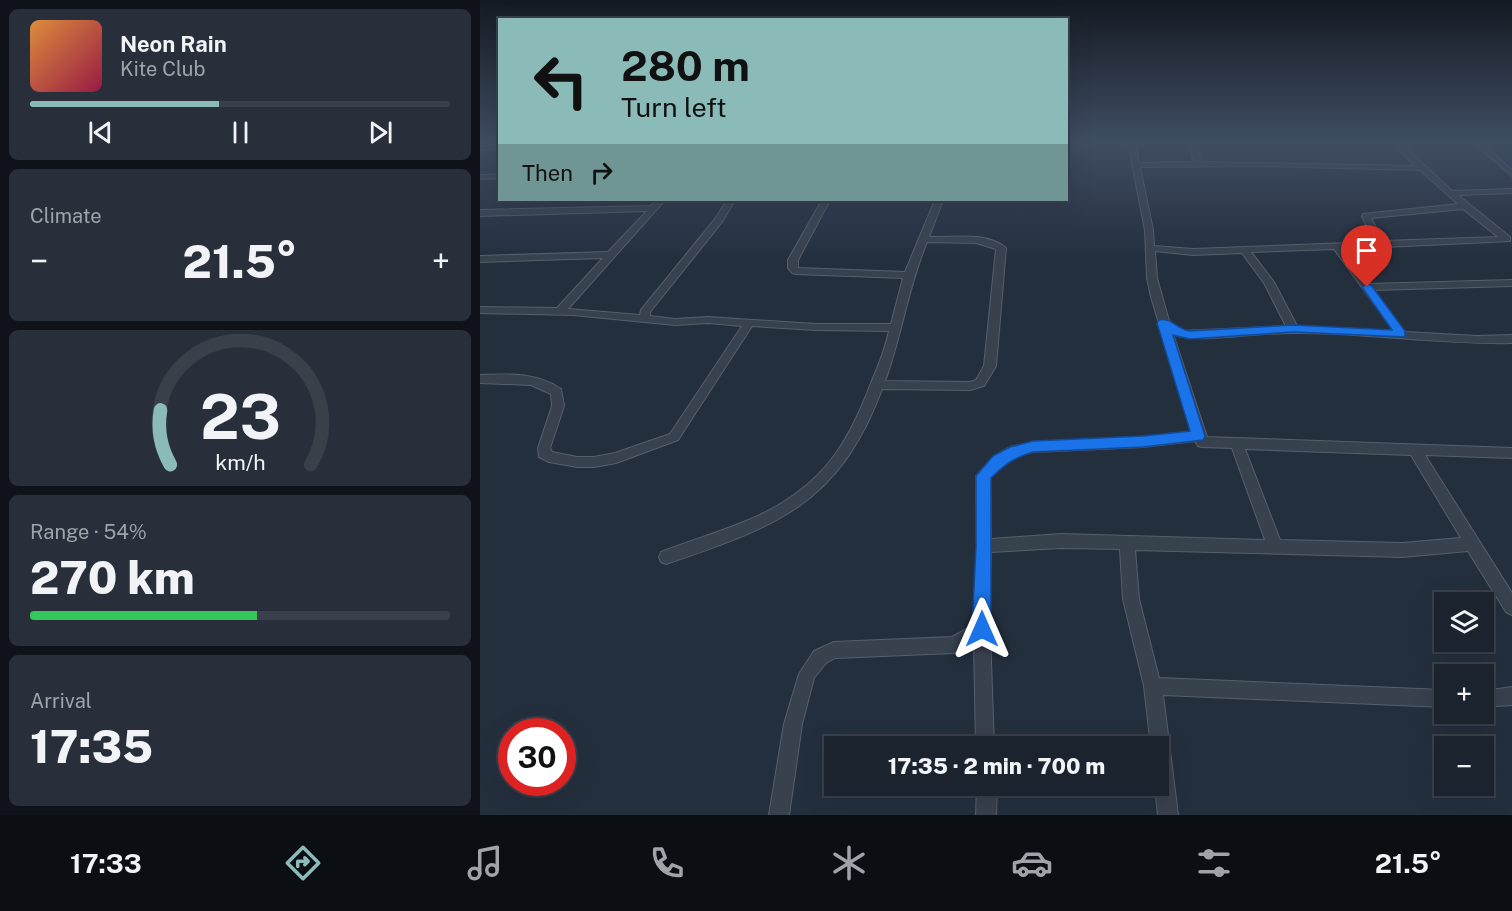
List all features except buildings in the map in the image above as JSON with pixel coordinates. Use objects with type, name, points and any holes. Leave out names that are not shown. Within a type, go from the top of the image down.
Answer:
[{"type":"street","points":[[1138,181],[1152,248],[1152,278],[1163,323],[1198,436],[1202,442],[1512,453]]},
{"type":"street","points":[[1437,181],[1465,206],[1510,239]]},
{"type":"street","points":[[1450,193],[1512,191]]},
{"type":"street","points":[[591,209],[598,201]]},
{"type":"street","points":[[559,312],[660,201]]},
{"type":"street","points":[[645,319],[645,312],[719,220],[730,201]]},
{"type":"street","points":[[825,201],[793,260],[795,271],[909,275]]},
{"type":"street","points":[[666,556],[723,537],[769,516],[812,490],[831,472],[850,446],[876,385],[887,357],[909,275],[939,201]]},
{"type":"street","points":[[1380,244],[1366,216],[1465,206]]},
{"type":"street","points":[[480,213],[652,208]]},
{"type":"street","points":[[876,385],[969,386],[980,383],[990,366],[1001,248],[993,243],[980,241],[924,239]]},
{"type":"street","points":[[1152,248],[1193,252],[1510,239]]},
{"type":"street","points":[[1337,247],[1401,334]]},
{"type":"street","points":[[1245,250],[1269,282],[1293,328]]},
{"type":"street","points":[[480,259],[611,255]]},
{"type":"street","points":[[1367,287],[1512,283]]},
{"type":"street","points":[[480,310],[559,312],[675,322],[708,320],[816,327],[894,328]]},
{"type":"street","points":[[480,379],[525,380],[548,384],[557,392],[558,406],[544,448],[544,453],[549,457],[585,462],[616,458],[678,434],[749,323]]},
{"type":"street","points":[[1163,323],[1180,334],[1190,335],[1293,328],[1477,340],[1512,339]]},
{"type":"street","points":[[985,736],[982,629],[983,476],[999,460],[1015,451],[1033,447],[1143,442],[1198,436]]},
{"type":"street","points":[[1237,445],[1275,547]]},
{"type":"street","points":[[1415,450],[1512,607]]},
{"type":"street","points":[[984,546],[1060,541],[1402,550],[1472,544]]},
{"type":"street","points":[[1127,543],[1131,599],[1153,686],[1168,815]]},
{"type":"street","points":[[779,815],[793,724],[807,674],[820,657],[834,650],[954,645],[982,629]]},
{"type":"street","points":[[1153,686],[1434,698]]},
{"type":"street","points":[[1494,698],[1512,696]]},
{"type":"street","points":[[986,815],[987,796]]},
{"type":"route","points":[[982,629],[983,476],[999,460],[1015,451],[1033,447],[1143,442],[1198,436],[1163,323],[1180,334],[1190,335],[1293,328],[1382,335],[1401,334],[1367,287]]}]
